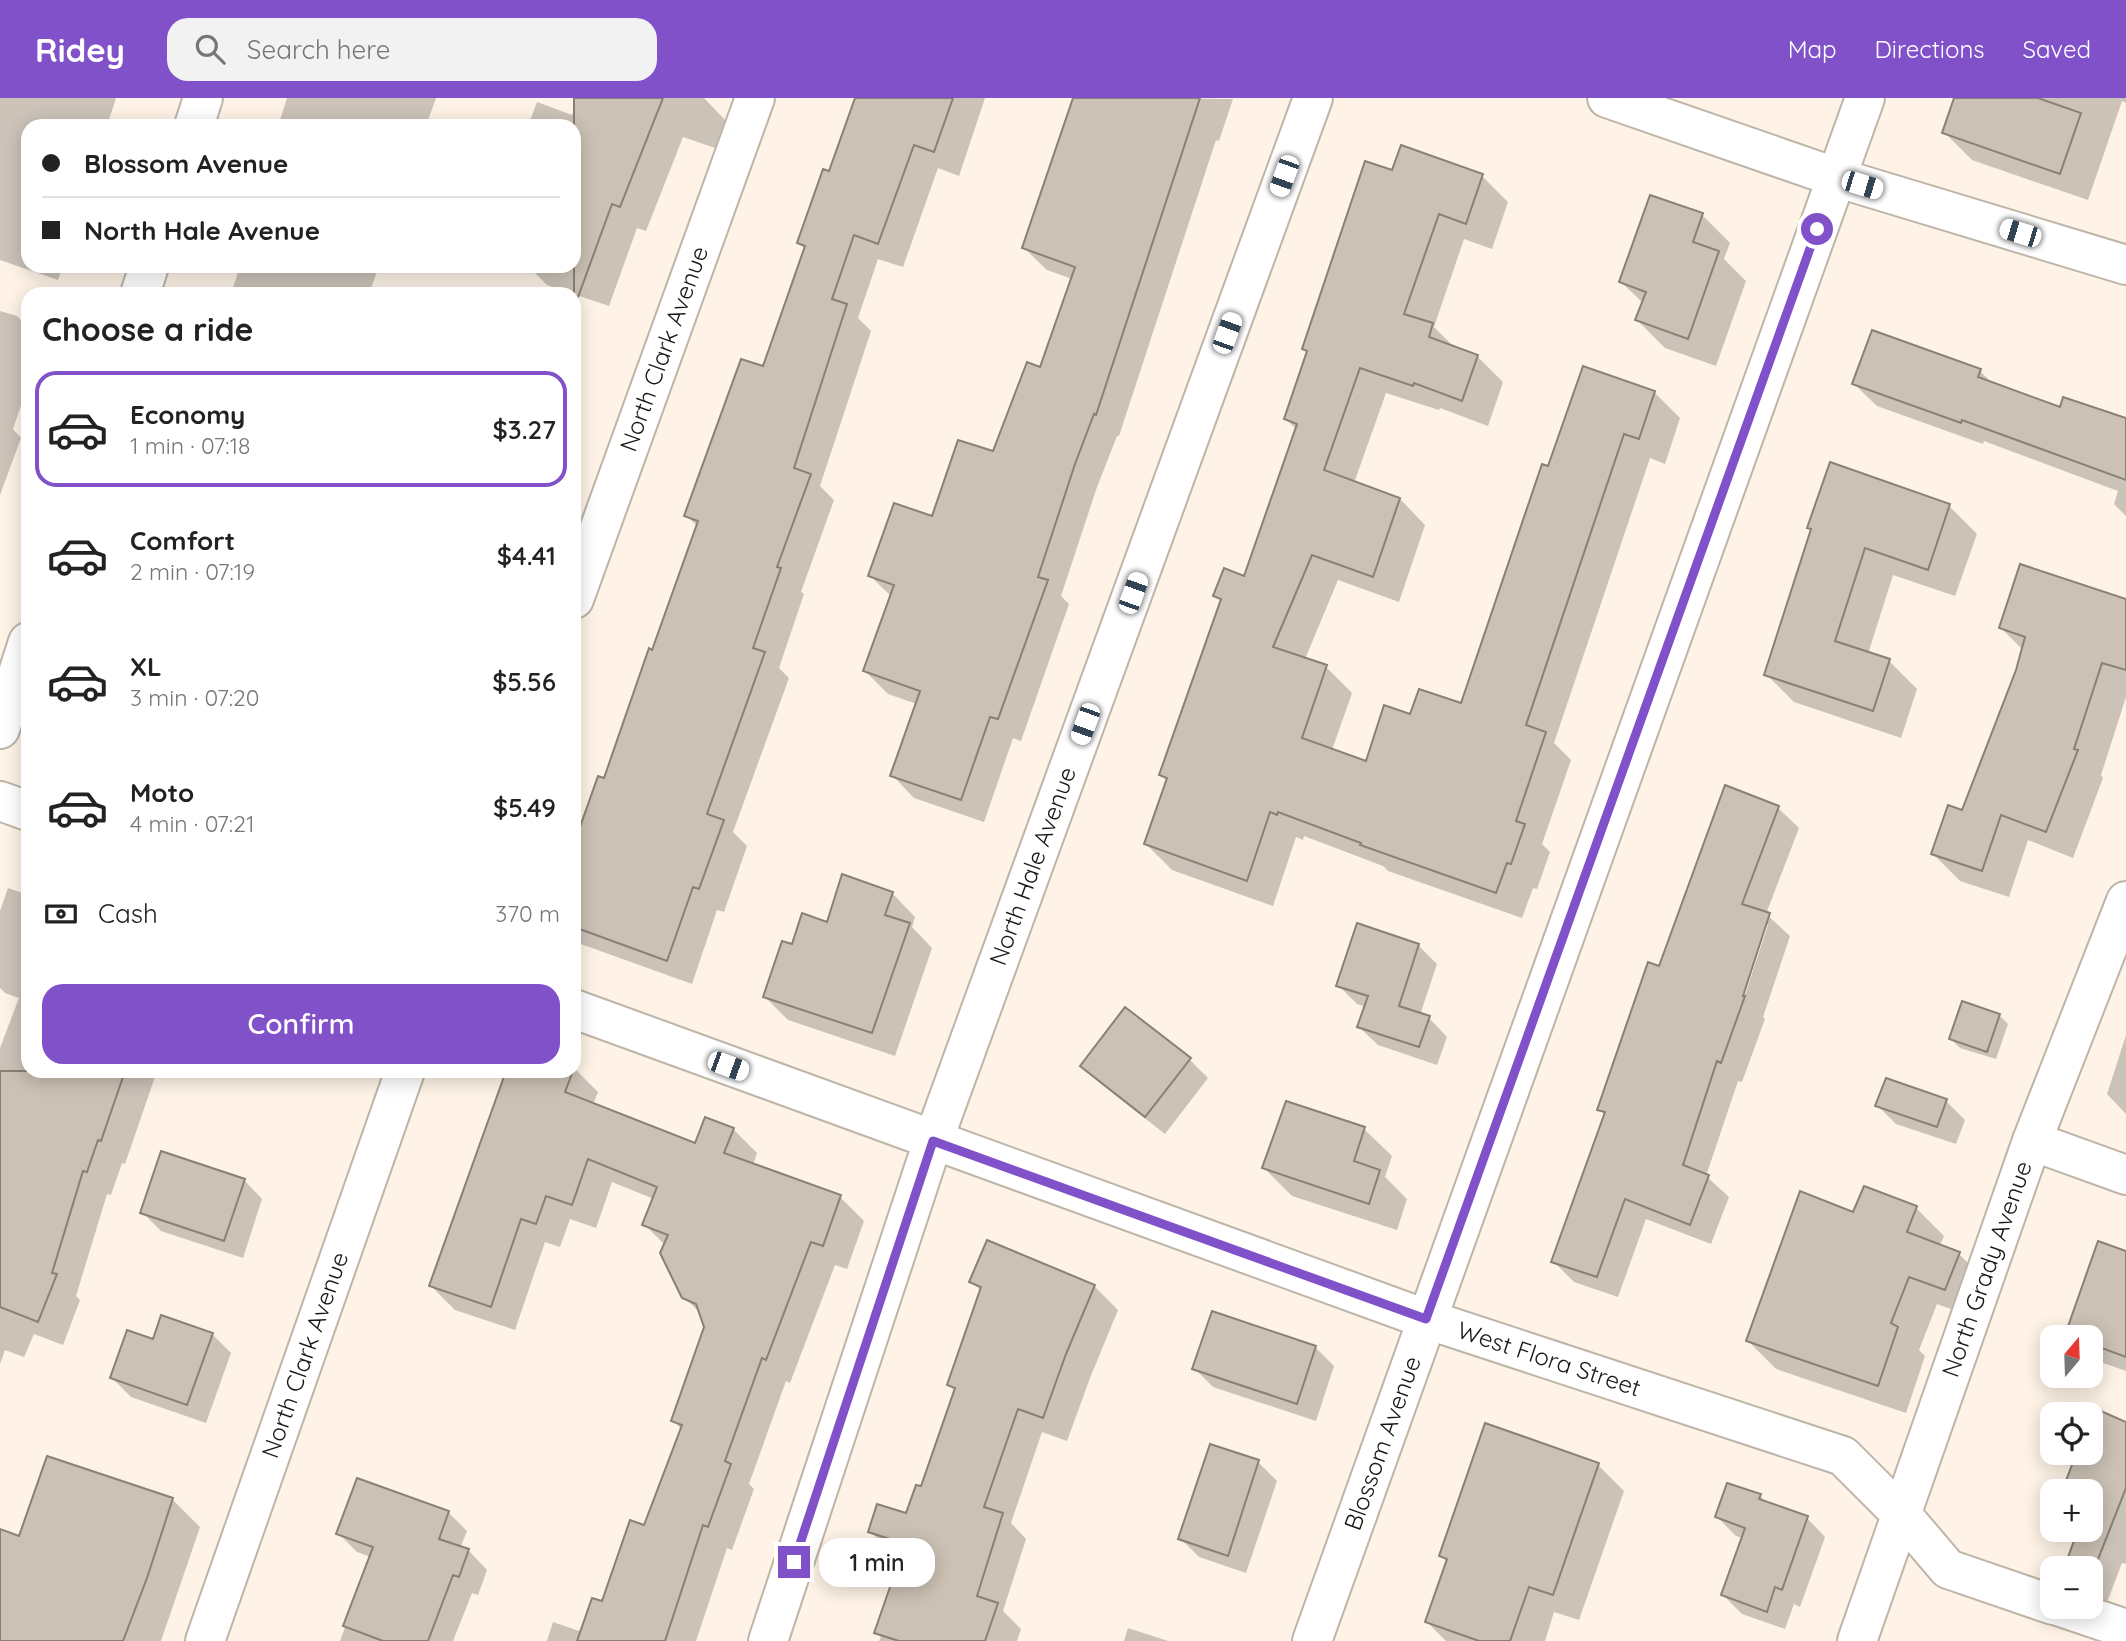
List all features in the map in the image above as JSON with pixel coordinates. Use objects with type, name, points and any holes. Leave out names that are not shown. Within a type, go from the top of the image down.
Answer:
[{"type":"street","points":[[196,119],[203,98]]},
{"type":"street","name":"North Clark Avenue","points":[[581,580],[755,98]]},
{"type":"street","name":"North Hale Avenue","points":[[768,1641],[933,1141],[1313,98]]},
{"type":"street","points":[[1607,98],[1835,177],[2126,265]]},
{"type":"street","name":"Blossom Avenue","points":[[1312,1641],[1865,98]]},
{"type":"street","points":[[0,729],[21,664]]},
{"type":"street","points":[[0,801],[21,808]]},
{"type":"street","name":"North Grady Avenue","points":[[1857,1641],[2032,1141],[2126,901]]},
{"type":"street","name":"West Flora Street","points":[[581,1012],[1426,1319],[1843,1456],[1902,1515],[1948,1570],[2040,1601]]},
{"type":"street","name":"North Clark Avenue","points":[[205,1641],[403,1078]]},
{"type":"street","points":[[2032,1141],[2126,1175]]},
{"type":"street","points":[[2096,1619],[2126,1629]]},
{"type":"building","points":[[574,98],[663,98],[620,207],[612,204],[581,289],[574,287],[574,273],[581,273],[581,119],[574,119]]},
{"type":"building","points":[[855,98],[953,98],[934,152],[914,145],[878,244],[854,235],[832,299],[847,304],[794,468],[811,474],[777,567],[781,568],[753,648],[765,652],[707,814],[724,820],[699,889],[693,887],[667,961],[581,930],[581,824],[598,776],[604,778],[649,648],[652,650],[698,521],[684,516],[741,359],[763,366],[805,246],[797,243],[823,169],[829,171]]},
{"type":"building","points":[[1073,98],[1200,98],[1096,415],[1094,414],[1075,464],[1038,577],[1048,580],[998,719],[990,717],[961,800],[890,776],[920,691],[863,671],[894,585],[868,576],[894,503],[932,516],[958,440],[993,451],[1027,362],[1040,367],[1075,267],[1022,248]]},
{"type":"building","points":[[1954,98],[2038,98],[2081,113],[2060,174],[1942,133]]},
{"type":"building","points":[[1401,145],[1483,174],[1466,224],[1439,214],[1404,314],[1433,323],[1429,337],[1478,355],[1462,401],[1414,383],[1413,386],[1360,368],[1324,470],[1400,498],[1373,577],[1312,555],[1273,647],[1327,665],[1302,738],[1366,761],[1384,705],[1410,714],[1419,689],[1461,703],[1542,464],[1548,466],[1583,366],[1655,391],[1639,439],[1624,434],[1526,725],[1546,732],[1516,821],[1525,824],[1511,864],[1507,863],[1496,893],[1360,845],[1361,843],[1278,812],[1277,815],[1270,812],[1247,881],[1144,844],[1167,778],[1159,775],[1221,599],[1213,596],[1224,568],[1244,576],[1297,424],[1284,419],[1307,351],[1302,349],[1365,161],[1392,170]]},
{"type":"building","points":[[1650,195],[1703,213],[1693,242],[1719,251],[1688,339],[1635,320],[1646,292],[1619,282]]},
{"type":"building","points":[[1872,330],[1981,369],[1978,377],[2060,407],[2063,397],[2126,418],[2126,480],[1962,420],[1961,423],[1852,384]]},
{"type":"building","points":[[1830,462],[1950,504],[1928,570],[1865,548],[1835,641],[1890,659],[1873,711],[1764,675],[1811,529],[1807,528]]},
{"type":"building","points":[[2020,564],[2126,599],[2126,670],[2102,663],[2074,749],[2078,750],[2046,832],[2001,815],[1982,871],[1931,854],[1948,805],[1962,810],[2016,670],[2025,637],[1999,628]]},
{"type":"building","points":[[1725,785],[1779,806],[1742,904],[1770,913],[1745,996],[1721,1063],[1717,1061],[1683,1165],[1709,1175],[1690,1225],[1625,1199],[1597,1277],[1551,1262],[1605,1112],[1597,1110],[1648,962],[1659,966]]},
{"type":"building","points":[[842,874],[893,892],[885,915],[910,923],[872,1033],[763,997],[782,941],[792,944],[802,913],[827,922]]},
{"type":"building","points":[[1357,923],[1419,944],[1399,1006],[1430,1016],[1419,1047],[1357,1027],[1368,996],[1336,986]]},
{"type":"building","points":[[1962,1001],[2000,1014],[1987,1052],[1949,1039]]},
{"type":"building","points":[[1125,1007],[1191,1058],[1145,1117],[1080,1066]]},
{"type":"building","points":[[0,1071],[21,1071],[21,1078],[123,1078],[101,1141],[98,1140],[87,1172],[83,1171],[52,1273],[57,1274],[38,1322],[0,1307]]},
{"type":"building","points":[[503,1078],[570,1078],[565,1092],[695,1143],[705,1117],[734,1128],[724,1153],[841,1195],[823,1246],[811,1242],[766,1360],[762,1358],[725,1461],[731,1464],[708,1527],[703,1525],[665,1641],[577,1641],[592,1598],[602,1601],[630,1520],[644,1525],[682,1425],[671,1421],[704,1327],[696,1304],[682,1298],[660,1253],[668,1235],[642,1225],[657,1187],[588,1159],[572,1205],[546,1196],[536,1224],[521,1219],[491,1307],[429,1286]]},
{"type":"building","points":[[1886,1078],[1947,1099],[1937,1127],[1875,1106]]},
{"type":"building","points":[[1286,1101],[1365,1127],[1354,1161],[1380,1170],[1369,1204],[1262,1168]]},
{"type":"building","points":[[161,1151],[245,1179],[224,1241],[140,1213]]},
{"type":"building","points":[[1864,1186],[1917,1206],[1907,1232],[1960,1252],[1945,1290],[1909,1277],[1891,1323],[1898,1327],[1878,1386],[1746,1341],[1800,1191],[1853,1212]]},
{"type":"building","points":[[987,1240],[1095,1285],[1043,1418],[1018,1409],[984,1507],[1003,1513],[977,1596],[998,1603],[985,1641],[899,1641],[874,1633],[905,1544],[868,1532],[877,1504],[906,1513],[916,1485],[921,1486],[955,1388],[947,1385],[981,1287],[969,1282]]},
{"type":"building","points":[[2098,1241],[2126,1251],[2126,1357],[2104,1349],[2104,1325],[2069,1325]]},
{"type":"building","points":[[1212,1311],[1316,1346],[1297,1404],[1192,1369]]},
{"type":"building","points":[[161,1315],[213,1333],[187,1405],[110,1378],[127,1330],[153,1339]]},
{"type":"building","points":[[2103,1412],[2126,1422],[2126,1488],[2099,1556],[2068,1556],[2074,1542],[2103,1542],[2103,1479],[2067,1479],[2072,1465],[2103,1465]]},
{"type":"building","points":[[1485,1423],[1599,1463],[1553,1595],[1529,1587],[1510,1641],[1479,1641],[1425,1622],[1447,1559],[1439,1556]]},
{"type":"building","points":[[1210,1444],[1259,1460],[1228,1556],[1178,1539]]},
{"type":"building","points":[[47,1456],[173,1498],[123,1641],[0,1641],[0,1529],[19,1536]]},
{"type":"building","points":[[357,1478],[449,1511],[439,1539],[469,1549],[459,1577],[453,1575],[428,1641],[383,1641],[343,1626],[373,1547],[336,1534]]},
{"type":"building","points":[[1727,1483],[1761,1494],[1759,1499],[1808,1516],[1782,1590],[1775,1587],[1767,1612],[1721,1595],[1745,1528],[1715,1517]]},
{"type":"route","points":[[794,1562],[933,1141],[1426,1319],[1817,229]]}]
